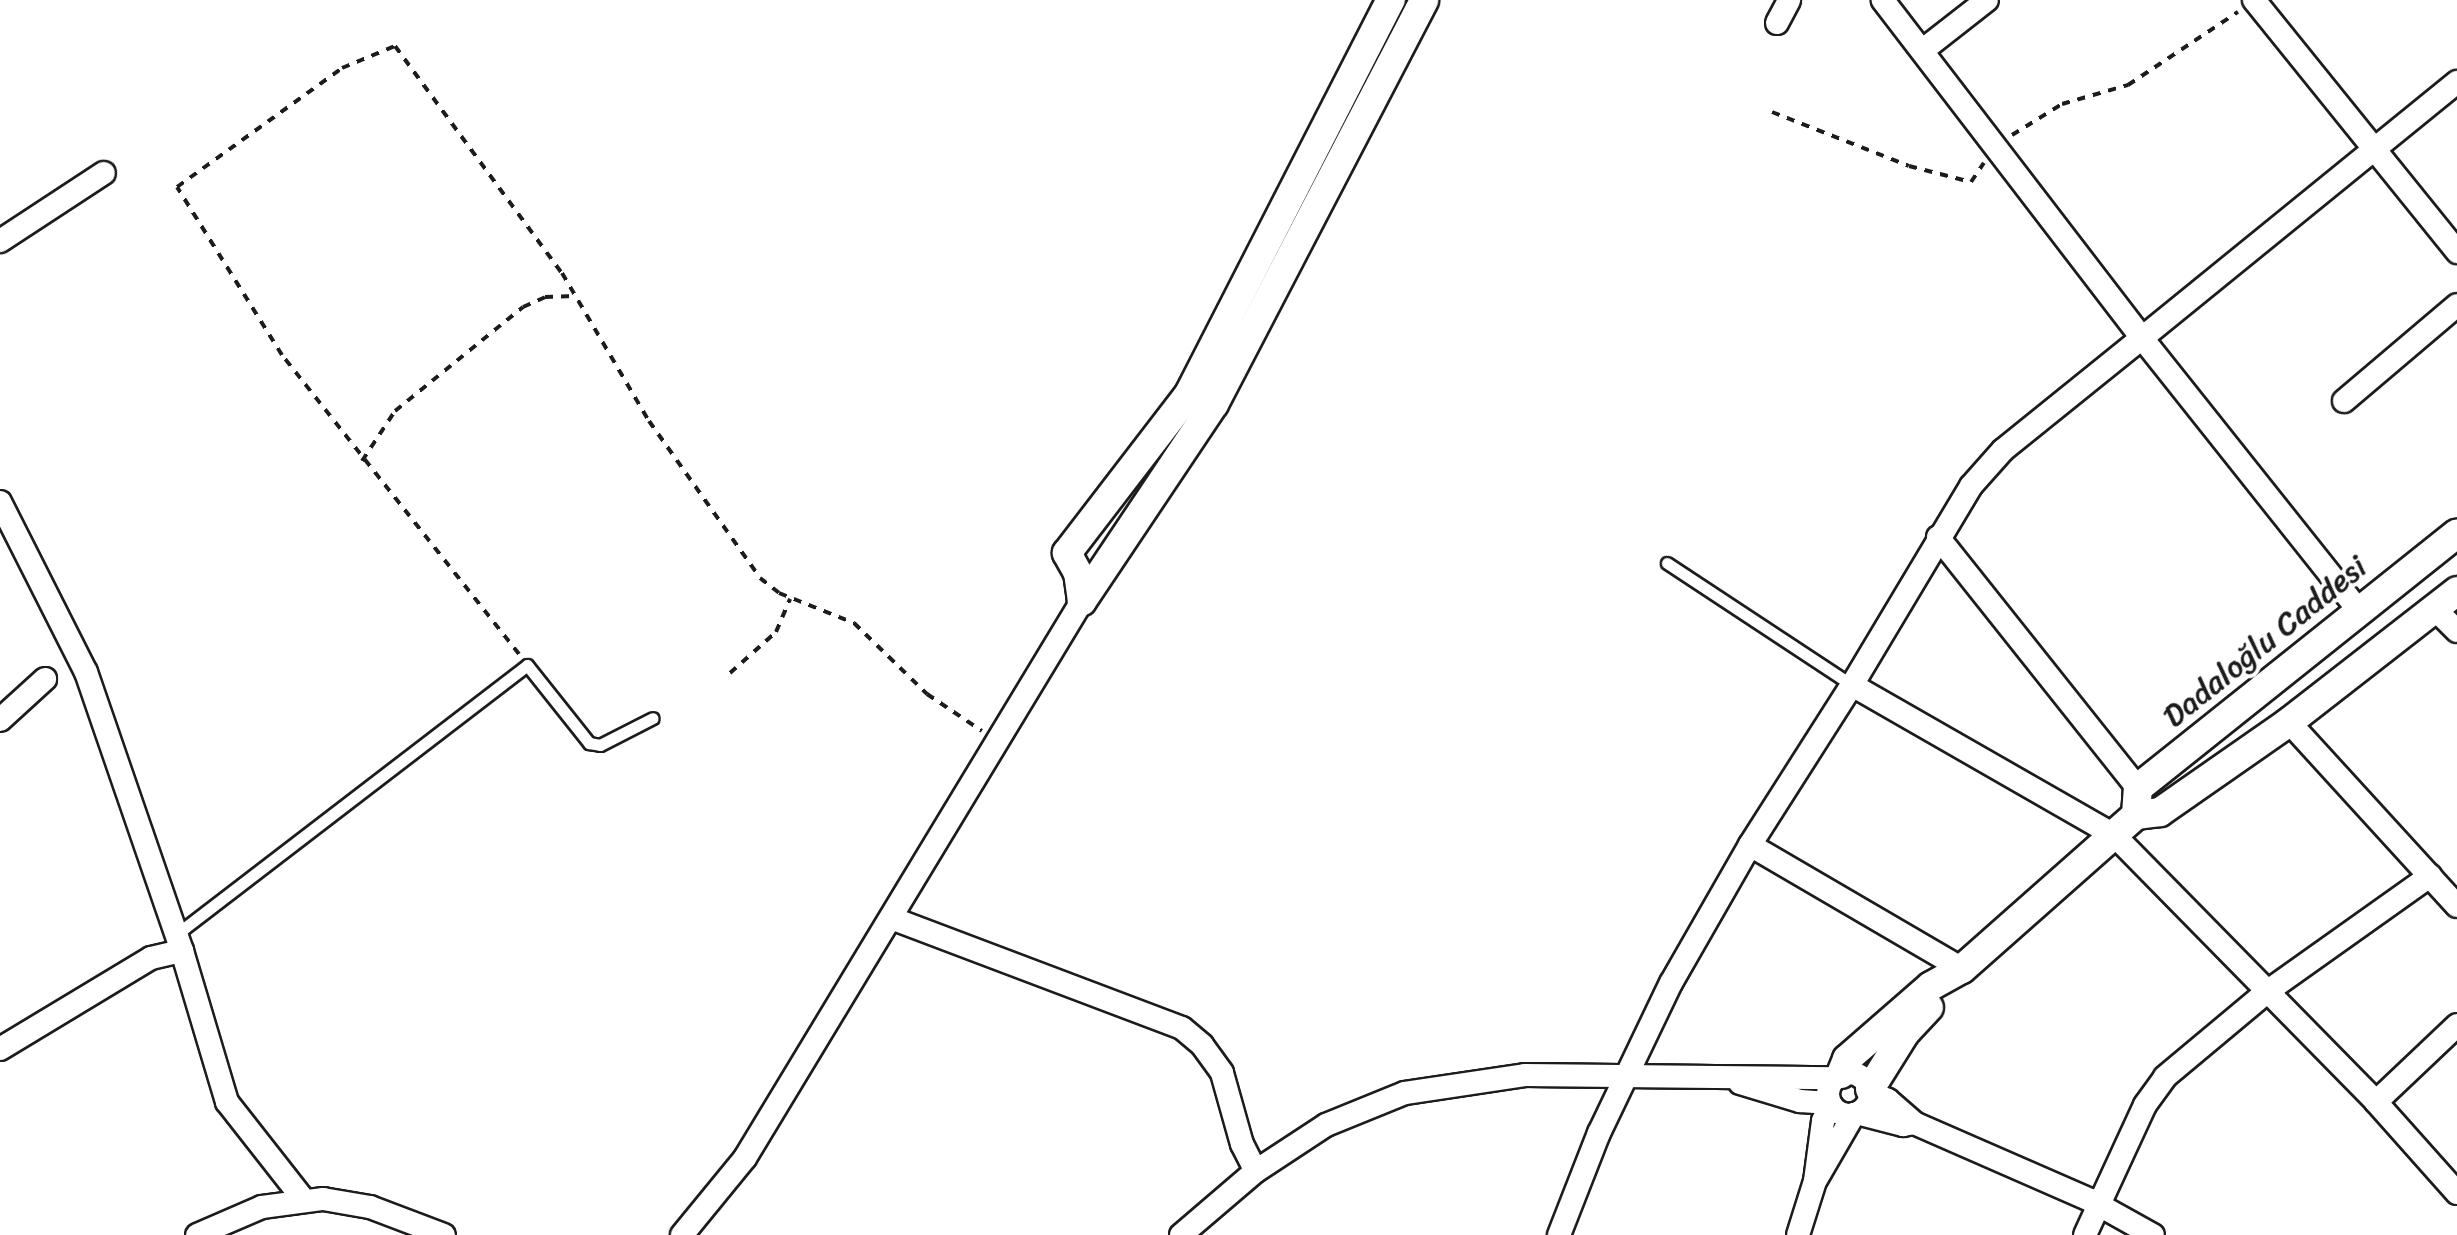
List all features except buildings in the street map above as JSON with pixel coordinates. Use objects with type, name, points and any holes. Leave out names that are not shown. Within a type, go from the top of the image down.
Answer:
[{"type":"street","points":[[1082,602],[1078,573],[1068,553],[1190,394],[1392,0]]},
{"type":"street","points":[[682,1235],[744,1158],[994,739],[1214,404],[1424,0]]},
{"type":"street","points":[[1777,23],[1789,0]]},
{"type":"street","points":[[1883,0],[1999,146],[2142,338],[2360,612]]},
{"type":"street","points":[[1924,50],[1987,0]]},
{"type":"street","points":[[2254,0],[2457,252]]},
{"type":"street","points":[[1559,1235],[1672,983],[1750,845],[1852,685],[1970,486],[2003,450],[2457,82]]},
{"type":"street","points":[[0,241],[104,173]]},
{"type":"street","points":[[2344,401],[2457,305]]},
{"type":"street","points":[[0,502],[86,672],[180,942],[227,1102],[303,1200]]},
{"type":"street","name":"Dadaloğlu Caddesi","points":[[1863,1103],[1905,1034],[1956,974],[2114,835],[2137,802],[2457,533]]},
{"type":"street","points":[[1938,537],[2137,802]]},
{"type":"street","points":[[2446,600],[2457,631]]},
{"type":"street","name":"Dadaloğlu Caddesi","points":[[2137,802],[2160,812],[2289,722],[2446,600]]},
{"type":"street","points":[[0,720],[45,680]]},
{"type":"street","points":[[1852,685],[2114,835],[2376,1102],[2457,1193]]},
{"type":"street","points":[[2289,722],[2457,906]]},
{"type":"street","points":[[1750,845],[1956,974]]},
{"type":"street","points":[[2085,1235],[2154,1090],[2178,1064],[2268,991],[2430,876]]},
{"type":"street","points":[[890,918],[1182,1028],[1202,1045],[1222,1074],[1242,1144],[1256,1171]]},
{"type":"street","points":[[0,1049],[180,942]]},
{"type":"street","name":"Dadaloğlu Caddesi","points":[[1838,1076],[1848,1058],[1931,986],[1956,974]]},
{"type":"street","points":[[2376,1102],[2457,1025]]},
{"type":"street","points":[[1181,1235],[1256,1171],[1346,1114],[1405,1093],[1486,1078],[1628,1074],[1732,1080],[1800,1101],[1831,1104],[1843,1114],[1863,1103]]},
{"type":"street","points":[[1732,1080],[1752,1075],[1862,1077],[1863,1103],[1815,1181]]},
{"type":"street","points":[[1798,1235],[1815,1181],[1823,1121],[1831,1104],[1828,1091],[1838,1076]]},
{"type":"street","points":[[1863,1103],[1902,1125],[1914,1123],[2100,1206],[2153,1235]]},
{"type":"street","points":[[197,1235],[262,1207],[303,1200],[370,1206],[444,1235]]},
{"type":"lane","points":[[1666,563],[1852,685]]},
{"type":"lane","points":[[180,942],[527,665],[589,744],[604,743],[653,718]]},
{"type":"path","points":[[1772,112],[1909,166],[1970,182],[1999,146],[2062,104],[2128,85],[2254,0]]},
{"type":"path","points":[[527,665],[282,355],[177,187],[342,68],[395,46],[578,296],[649,420],[760,578],[790,599],[854,624],[926,694],[994,739]]},
{"type":"path","points":[[362,461],[395,411],[523,307],[545,297],[578,296]]},
{"type":"path","points":[[730,673],[776,632],[790,599]]}]
